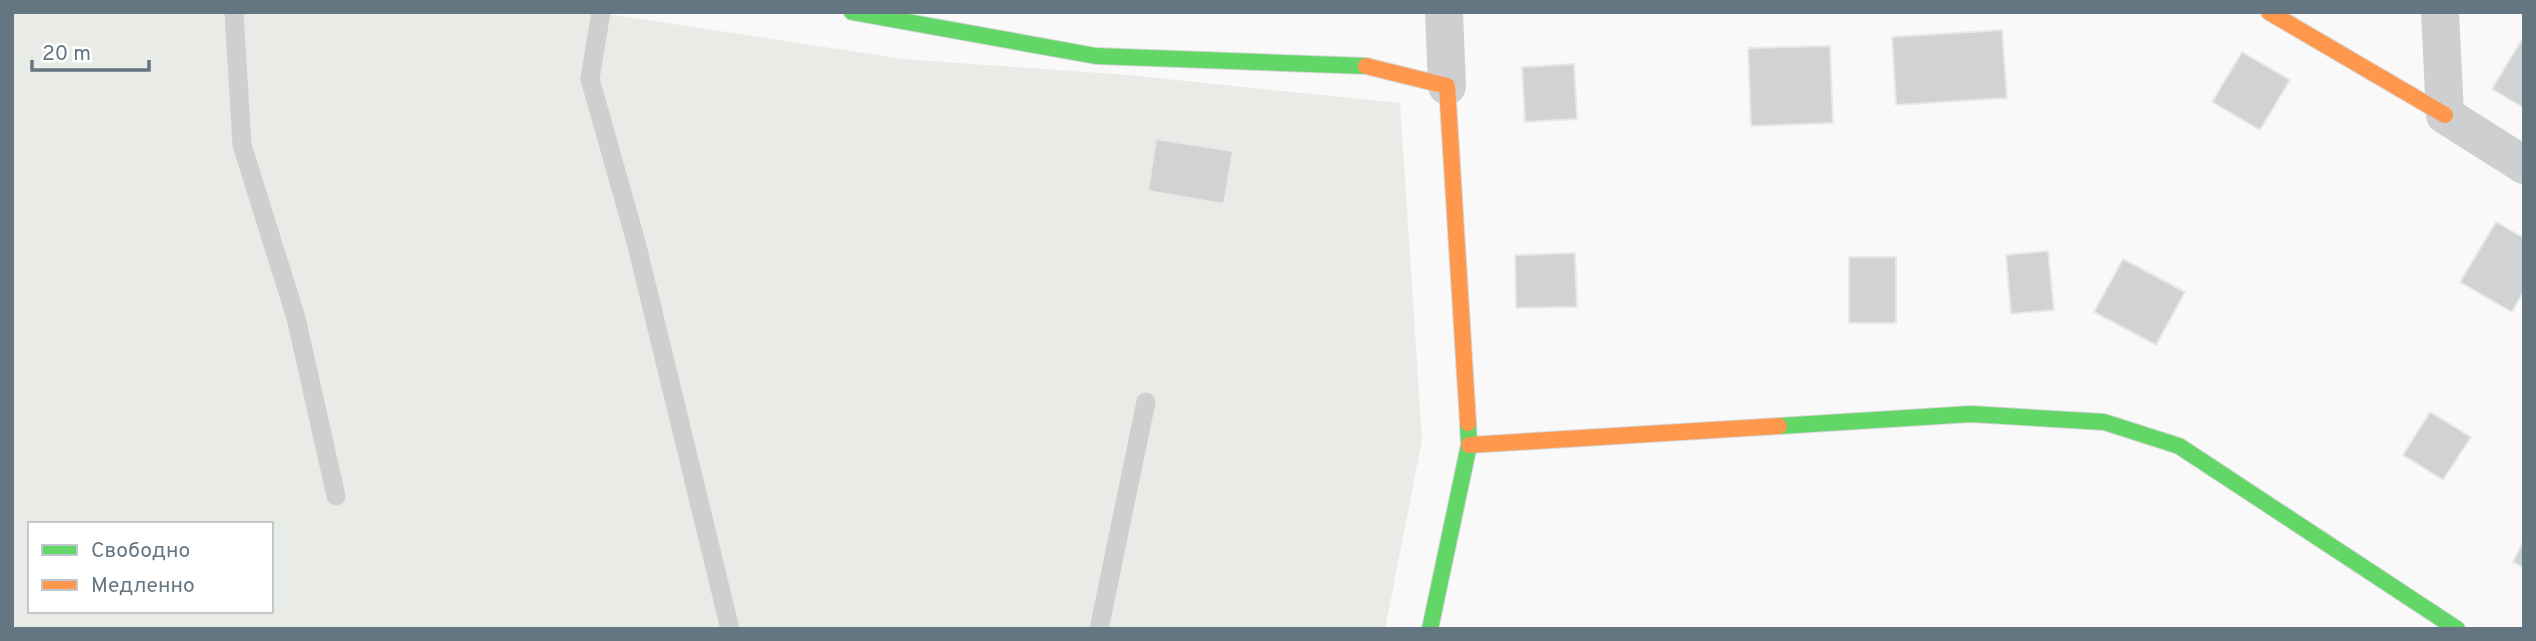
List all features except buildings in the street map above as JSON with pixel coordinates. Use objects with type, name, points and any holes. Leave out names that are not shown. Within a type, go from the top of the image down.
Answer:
[{"type":"street","points":[[852,12],[1096,56],[1374,66],[1447,86]]},
{"type":"street","points":[[1430,629],[1469,445],[1444,12]]},
{"type":"street","points":[[2269,12],[2445,114],[2524,165]]},
{"type":"street","points":[[2440,12],[2445,114]]},
{"type":"street","points":[[1469,445],[1971,414],[2104,422],[2179,446],[2457,629]]},
{"type":"lane","points":[[234,12],[242,145],[296,318],[336,496]]},
{"type":"lane","points":[[601,12],[590,79],[636,242],[730,629]]},
{"type":"lane","points":[[1099,629],[1146,402]]},
{"type":"shaded area","points":[[12,12],[595,12],[903,59],[1127,75],[1400,103],[1422,440],[1385,629],[12,629]]},
{"type":"traffic: fast","points":[[852,12],[1096,56],[1366,66]]},
{"type":"traffic: fast","points":[[1779,426],[1971,414],[2104,422],[2179,446],[2457,629]]},
{"type":"traffic: fast","points":[[1430,629],[1469,445],[1468,423]]},
{"type":"traffic: slow","points":[[2269,12],[2445,115]]},
{"type":"traffic: slow","points":[[1366,66],[1447,86],[1468,423]]},
{"type":"traffic: slow","points":[[1469,445],[1779,426]]}]
